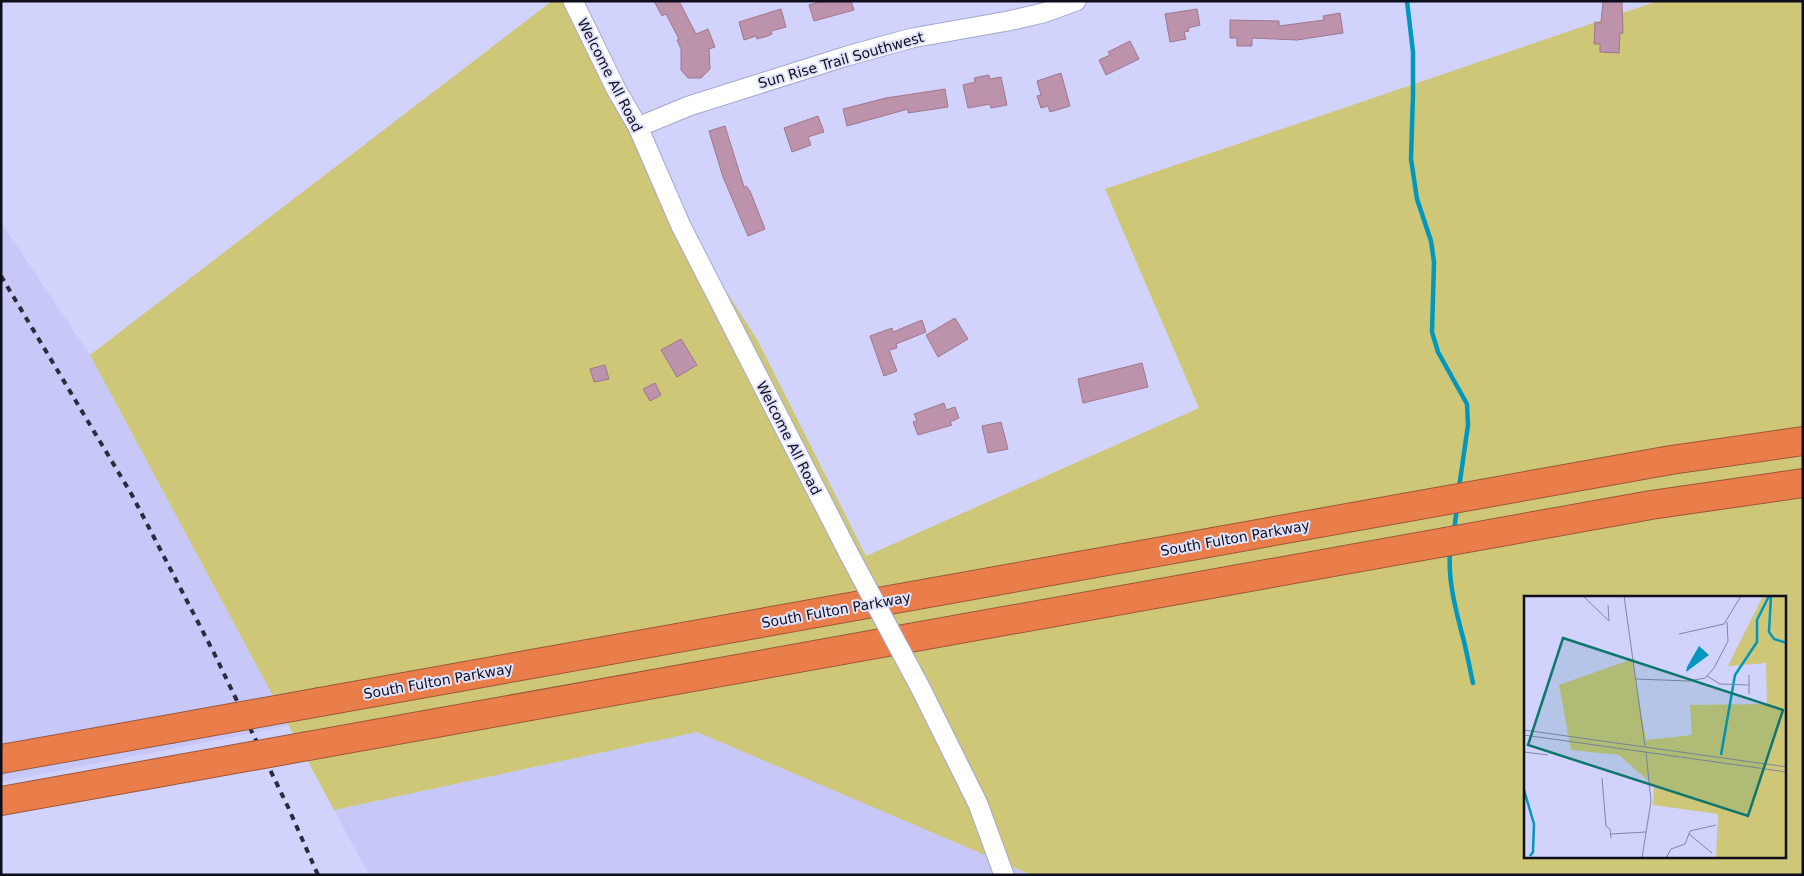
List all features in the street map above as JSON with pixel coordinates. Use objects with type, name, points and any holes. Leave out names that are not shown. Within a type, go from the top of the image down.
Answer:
[{"type":"highway","points":[[1671,460],[1803,431]]},
{"type":"highway","points":[[1671,460],[1803,441]]},
{"type":"highway","name":"South Fulton Parkway","points":[[1,759],[1671,460]]},
{"type":"highway","points":[[1,801],[1652,505],[1803,483]]},
{"type":"highway","points":[[1652,505],[1803,495]]},
{"type":"street","name":"Welcome All Road","points":[[573,1],[616,89],[638,127],[681,226],[849,554],[921,689],[978,804],[1004,875]]},
{"type":"street","name":"Sun Rise Trail Southwest","points":[[638,127],[689,106],[847,56],[912,38],[1044,13],[1076,1]]},
{"type":"shaded area","points":[[552,1],[570,1],[703,255],[758,341],[866,556],[1199,408],[1105,189],[1658,1],[1803,1],[1803,875],[1032,875],[697,732],[334,810],[90,355]]},
{"type":"shaded area","points":[[1,222],[90,355],[289,726],[1,782]]},
{"type":"shaded area","points":[[697,732],[1032,875],[369,875],[334,810]]},
{"type":"building","points":[[654,1],[679,1],[696,34],[708,29],[715,47],[709,49],[710,69],[701,78],[688,78],[681,70],[681,49],[677,40],[679,39],[666,14],[662,16]]},
{"type":"building","points":[[823,1],[851,1],[854,10],[814,21],[809,5]]},
{"type":"building","points":[[1603,1],[1622,2],[1623,33],[1620,33],[1619,53],[1600,52],[1600,44],[1594,44],[1595,22],[1601,23]]},
{"type":"building","points":[[781,9],[786,27],[771,31],[772,34],[768,36],[757,39],[756,36],[744,40],[739,22]]},
{"type":"building","points":[[1197,9],[1200,25],[1188,28],[1189,31],[1184,32],[1186,39],[1170,42],[1165,14]]},
{"type":"building","points":[[1340,13],[1343,33],[1297,40],[1252,38],[1252,46],[1237,46],[1237,38],[1230,38],[1230,20],[1279,21],[1279,26],[1324,20],[1323,16]]},
{"type":"building","points":[[1130,41],[1139,59],[1106,75],[1099,60],[1110,55],[1108,52]]},
{"type":"building","points":[[1061,73],[1070,106],[1050,112],[1048,106],[1041,108],[1037,96],[1041,95],[1037,81]]},
{"type":"building","points":[[989,75],[990,79],[1001,77],[1007,105],[991,108],[990,104],[968,108],[963,85],[975,82],[974,78]]},
{"type":"building","points":[[945,89],[948,107],[908,113],[908,109],[847,126],[843,109],[886,98]]},
{"type":"building","points":[[818,116],[824,132],[808,137],[811,145],[792,152],[784,128]]},
{"type":"building","points":[[725,126],[744,187],[746,186],[750,191],[765,229],[748,236],[723,177],[709,131]]},
{"type":"building","points":[[955,318],[968,339],[938,357],[926,335]]},
{"type":"building","points":[[922,320],[926,332],[896,344],[897,348],[889,350],[897,371],[884,376],[870,336],[892,328],[893,332]]},
{"type":"building","points":[[681,339],[697,365],[677,377],[661,350]]},
{"type":"building","points":[[1142,363],[1148,387],[1083,403],[1078,379]]},
{"type":"building","points":[[605,365],[609,379],[594,382],[590,369]]},
{"type":"building","points":[[655,383],[661,395],[650,401],[643,389]]},
{"type":"building","points":[[944,403],[946,410],[955,407],[959,418],[950,422],[952,425],[918,435],[913,422],[917,421],[914,414]]},
{"type":"building","points":[[1001,422],[1008,449],[988,453],[982,426]]},
{"type":"waterway","points":[[1407,1],[1413,52],[1411,159],[1417,199],[1431,241],[1434,262],[1432,332],[1438,352],[1467,404],[1468,425],[1459,488]]},
{"type":"waterway","points":[[1454,530],[1457,508]]},
{"type":"waterway","points":[[1450,550],[1452,590],[1473,683]]},
{"type":"railway","points":[[1,276],[132,495],[214,653],[288,807],[318,875]]}]
